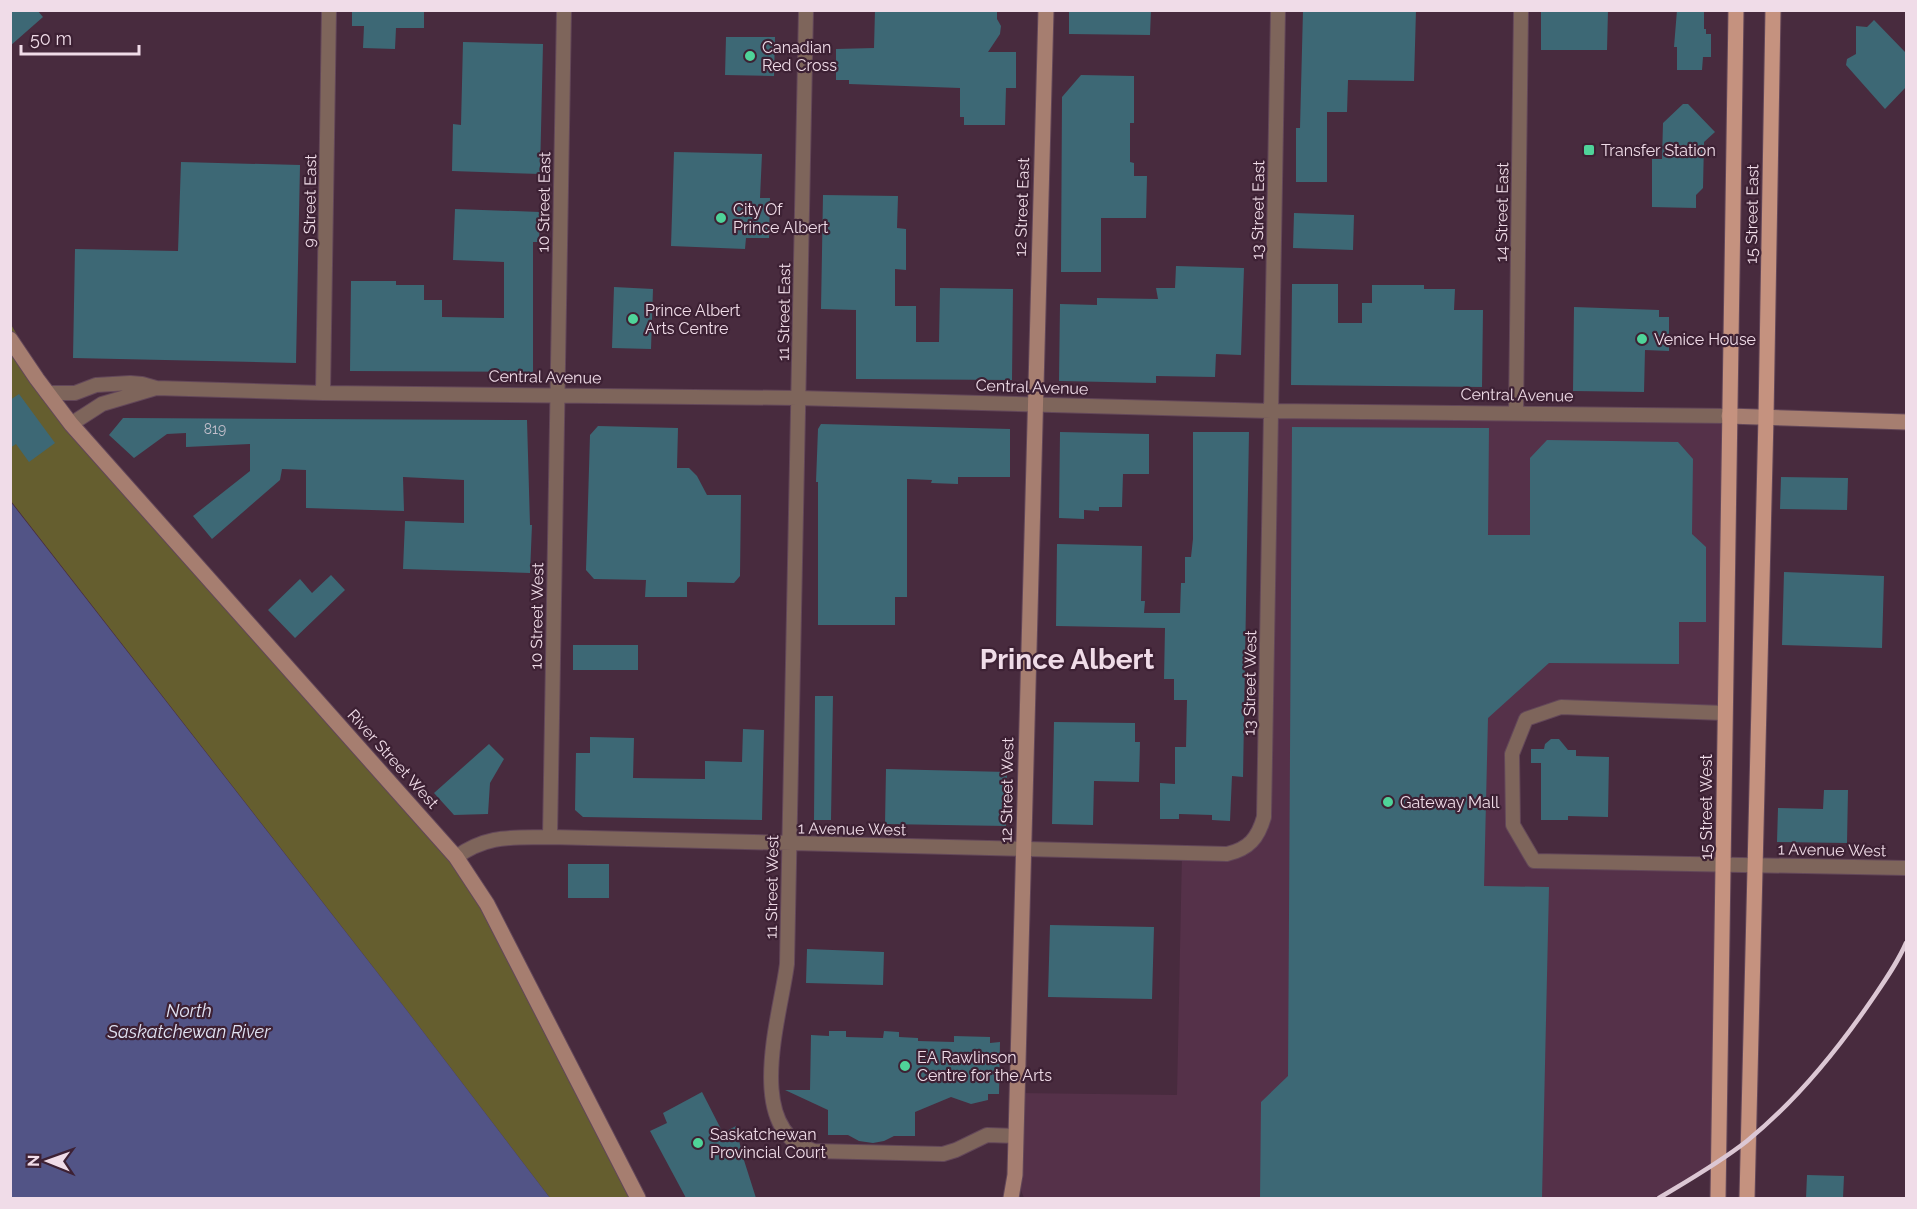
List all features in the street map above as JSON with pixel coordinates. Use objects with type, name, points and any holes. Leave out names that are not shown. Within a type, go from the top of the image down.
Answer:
[{"type":"main road","name":"15 Street East","points":[[1729,416],[1736,10]]},
{"type":"main road","name":"15 Street East","points":[[1766,417],[1773,10]]},
{"type":"main road","name":"15 Street West","points":[[1718,1198],[1729,416]]},
{"type":"main road","points":[[1747,1198],[1766,417]]},
{"type":"street","name":"9 Street East","points":[[323,393],[329,10]]},
{"type":"street","name":"10 Street East","points":[[556,395],[564,10]]},
{"type":"street","name":"11 Street East","points":[[798,398],[806,10]]},
{"type":"street","name":"12 Street East","points":[[1035,405],[1046,10]]},
{"type":"street","name":"13 Street East","points":[[1271,411],[1278,10]]},
{"type":"street","name":"14 Street East","points":[[1516,413],[1521,10]]},
{"type":"street","name":"River Street West","points":[[10,339],[71,424],[456,857],[487,904],[638,1198]]},
{"type":"street","name":"Central Avenue","points":[[47,393],[75,393],[96,385],[130,383],[156,388],[323,393],[798,398],[1271,411],[1729,416],[1906,422]]},
{"type":"street","name":"Central Avenue","points":[[71,424],[102,404],[156,388]]},
{"type":"street","name":"10 Street West","points":[[550,837],[556,395]]},
{"type":"street","name":"11 Street West","points":[[798,398],[787,964],[774,1029],[771,1063],[776,1111],[787,1135],[803,1148],[814,1151],[950,1153],[987,1135],[1016,1136]]},
{"type":"street","name":"12 Street West","points":[[1011,1198],[1015,1175],[1035,405]]},
{"type":"street","name":"13 Street West","points":[[1145,852],[1227,854],[1240,851],[1252,843],[1260,831],[1264,817],[1271,411]]},
{"type":"street","name":"1 Avenue West","points":[[1724,713],[1562,707],[1526,719],[1512,754],[1513,825],[1534,861],[1906,868]]},
{"type":"street","name":"1 Avenue West","points":[[456,857],[474,845],[496,838],[550,837],[1145,852]]},
{"type":"street","name":"12 Street West","points":[[1015,1175],[1024,1198]]},
{"type":"shaded area","points":[[10,323],[71,424],[454,845],[633,1198],[550,1198],[11,501]]},
{"type":"shaded area","points":[[1271,411],[1729,416],[1724,713],[1561,707],[1526,719],[1512,754],[1513,825],[1534,861],[1724,864],[1722,1159],[1658,1198],[1024,1198],[1015,1175],[1017,1093],[1177,1095],[1182,853],[1227,854],[1260,831]]},
{"type":"water","name":"North Saskatchewan River","points":[[10,501],[405,1008],[550,1198],[11,1198]]},
{"type":"building","points":[[10,10],[37,10],[43,17],[10,46]]},
{"type":"building","points":[[352,10],[424,10],[424,28],[396,28],[395,49],[363,48],[364,26],[352,26]]},
{"type":"building","points":[[875,10],[997,10],[997,19],[1001,26],[1000,34],[988,52],[1016,52],[1016,88],[1006,88],[1005,125],[964,125],[964,117],[960,117],[960,88],[849,84],[849,80],[836,80],[836,49],[874,48]]},
{"type":"building","points":[[1069,10],[1151,10],[1150,35],[1069,34]]},
{"type":"building","points":[[1303,10],[1416,10],[1414,81],[1348,80],[1347,112],[1327,112],[1327,182],[1296,182],[1296,128],[1300,128]]},
{"type":"building","points":[[1541,10],[1608,10],[1607,50],[1541,50]]},
{"type":"building","points":[[1677,10],[1704,10],[1704,29],[1706,29],[1706,34],[1711,34],[1711,57],[1703,57],[1702,70],[1677,70],[1677,47],[1674,47]]},
{"type":"building","points":[[1874,20],[1906,53],[1906,87],[1885,109],[1846,65],[1847,59],[1856,54],[1856,26],[1867,27]]},
{"type":"building","name":"Canadian Red Cross","points":[[726,37],[775,37],[774,76],[725,75]]},
{"type":"building","points":[[463,42],[543,44],[540,174],[452,171],[453,124],[461,125]]},
{"type":"building","points":[[1081,75],[1134,76],[1134,123],[1130,123],[1130,162],[1134,163],[1134,176],[1147,176],[1146,218],[1101,218],[1101,272],[1061,272],[1062,97]]},
{"type":"building","points":[[1683,104],[1688,104],[1715,132],[1704,142],[1703,188],[1696,195],[1696,208],[1652,207],[1652,159],[1662,159],[1663,123]]},
{"type":"building","name":"City Of Prince Albert","points":[[674,152],[762,154],[760,198],[770,198],[769,238],[746,238],[745,249],[671,246]]},
{"type":"building","points":[[181,162],[300,165],[296,363],[73,358],[75,249],[178,251]]},
{"type":"building","points":[[823,195],[898,196],[897,228],[906,229],[906,270],[895,269],[895,306],[916,306],[916,342],[939,342],[940,288],[1013,289],[1012,380],[856,379],[856,310],[821,309]]},
{"type":"building","points":[[455,209],[540,212],[539,242],[533,242],[533,372],[350,371],[351,281],[396,281],[396,285],[424,285],[424,300],[442,300],[442,317],[504,318],[504,262],[453,260]]},
{"type":"building","points":[[1294,213],[1354,215],[1353,250],[1293,248]]},
{"type":"building","points":[[1176,266],[1244,268],[1241,355],[1216,354],[1215,377],[1156,376],[1156,383],[1059,381],[1060,304],[1097,305],[1097,298],[1158,299],[1156,288],[1175,288]]},
{"type":"building","points":[[1292,284],[1338,284],[1338,323],[1362,323],[1362,303],[1372,303],[1372,285],[1424,285],[1424,289],[1455,289],[1454,310],[1483,310],[1482,387],[1291,385]]},
{"type":"building","name":"Prince Albert Arts Centre","points":[[614,287],[653,289],[651,349],[612,348]]},
{"type":"building","points":[[1574,307],[1659,310],[1659,317],[1669,317],[1669,351],[1645,350],[1644,392],[1573,391]]},
{"type":"building","points":[[19,394],[55,443],[29,462],[16,444],[10,448],[10,400]]},
{"type":"building","points":[[123,418],[527,420],[530,525],[532,525],[530,573],[403,569],[405,521],[464,523],[464,480],[403,477],[404,511],[306,508],[306,470],[282,469],[280,480],[212,539],[193,516],[250,471],[250,444],[186,447],[186,433],[167,434],[134,458],[109,435]]},
{"type":"building","points":[[821,424],[1010,429],[1010,477],[958,477],[958,484],[907,479],[907,597],[895,597],[895,625],[818,625],[818,482],[816,482],[818,429]]},
{"type":"building","points":[[598,426],[678,428],[677,468],[689,468],[697,476],[707,495],[741,495],[740,576],[734,583],[687,582],[687,597],[645,597],[646,580],[594,579],[586,570],[590,435]]},
{"type":"building","name":"Gateway Mall","points":[[1292,427],[1489,428],[1488,535],[1530,535],[1530,458],[1547,440],[1678,442],[1693,459],[1692,534],[1706,547],[1706,622],[1679,622],[1679,664],[1549,663],[1488,718],[1484,886],[1549,887],[1542,1198],[1260,1198],[1261,1102],[1288,1076]]},
{"type":"building","points":[[1060,432],[1149,434],[1149,474],[1123,474],[1122,507],[1099,507],[1099,511],[1084,510],[1084,519],[1059,518]]},
{"type":"building","points":[[1193,432],[1249,432],[1243,777],[1232,776],[1230,821],[1212,820],[1212,815],[1179,814],[1179,819],[1160,819],[1160,783],[1175,784],[1175,747],[1186,747],[1187,700],[1174,700],[1174,679],[1164,679],[1165,628],[1056,626],[1057,544],[1142,546],[1141,601],[1145,601],[1144,613],[1180,613],[1181,583],[1185,583],[1185,557],[1191,557],[1193,539]]},
{"type":"building","points":[[1781,477],[1848,478],[1847,510],[1780,509]]},
{"type":"building","points":[[1784,572],[1884,576],[1882,648],[1782,645]]},
{"type":"building","points":[[331,575],[345,590],[295,638],[268,610],[300,579],[312,593]]},
{"type":"building","points":[[573,645],[638,645],[638,670],[573,670]]},
{"type":"building","points":[[815,696],[833,696],[831,820],[814,820]]},
{"type":"building","points":[[1054,722],[1135,723],[1135,742],[1140,742],[1139,782],[1094,781],[1093,825],[1052,824]]},
{"type":"building","points":[[743,729],[764,730],[762,820],[583,817],[575,810],[576,753],[590,753],[590,737],[634,738],[633,778],[705,779],[705,761],[742,762]]},
{"type":"building","points":[[1551,739],[1559,739],[1568,750],[1576,750],[1576,756],[1609,757],[1608,817],[1568,816],[1568,820],[1541,820],[1541,763],[1531,763],[1531,749],[1544,749],[1545,744]]},
{"type":"building","points":[[489,744],[504,759],[490,783],[488,814],[454,815],[434,793]]},
{"type":"building","points":[[886,769],[1007,772],[1006,826],[885,824]]},
{"type":"building","points":[[1824,790],[1848,790],[1847,843],[1777,842],[1778,808],[1823,809]]},
{"type":"building","points":[[568,864],[609,864],[609,898],[568,898]]},
{"type":"building","points":[[1050,925],[1154,927],[1152,999],[1048,997]]},
{"type":"building","points":[[807,949],[884,952],[883,985],[806,983]]},
{"type":"building","name":"EA Rawlinson Centre for the Arts","points":[[829,1031],[846,1031],[846,1037],[883,1038],[884,1031],[899,1032],[899,1037],[918,1038],[918,1041],[954,1042],[954,1036],[990,1037],[990,1043],[1000,1042],[999,1094],[988,1094],[988,1100],[971,1104],[951,1097],[915,1112],[915,1136],[894,1136],[873,1143],[859,1141],[848,1135],[828,1135],[828,1110],[785,1090],[810,1090],[811,1035],[829,1036]]},
{"type":"building","name":"Saskatchewan Provincial Court","points":[[702,1092],[723,1133],[736,1126],[756,1198],[686,1198],[650,1131],[667,1123],[663,1113]]},
{"type":"building","points":[[1807,1175],[1844,1176],[1843,1198],[1806,1198]]},
{"type":"railway","points":[[1659,1198],[1736,1149],[1782,1110],[1858,1020],[1890,973],[1906,943]]},
{"type":"place","name":"Canadian Red Cross","points":[[750,56]]},
{"type":"place","name":"Transfer Station","points":[[1589,150]]},
{"type":"place","name":"City Of Prince Albert","points":[[721,218]]},
{"type":"place","name":"Prince Albert Arts Centre","points":[[633,319]]},
{"type":"place","name":"Venice House","points":[[1642,339]]},
{"type":"place","name":"Gateway Mall","points":[[1388,802]]},
{"type":"place","name":"EA Rawlinson Centre for the Arts","points":[[905,1066]]},
{"type":"place","name":"Saskatchewan Provincial Court","points":[[698,1143]]},
{"type":"district","name":"Prince Albert","points":[[1067,659]]}]
